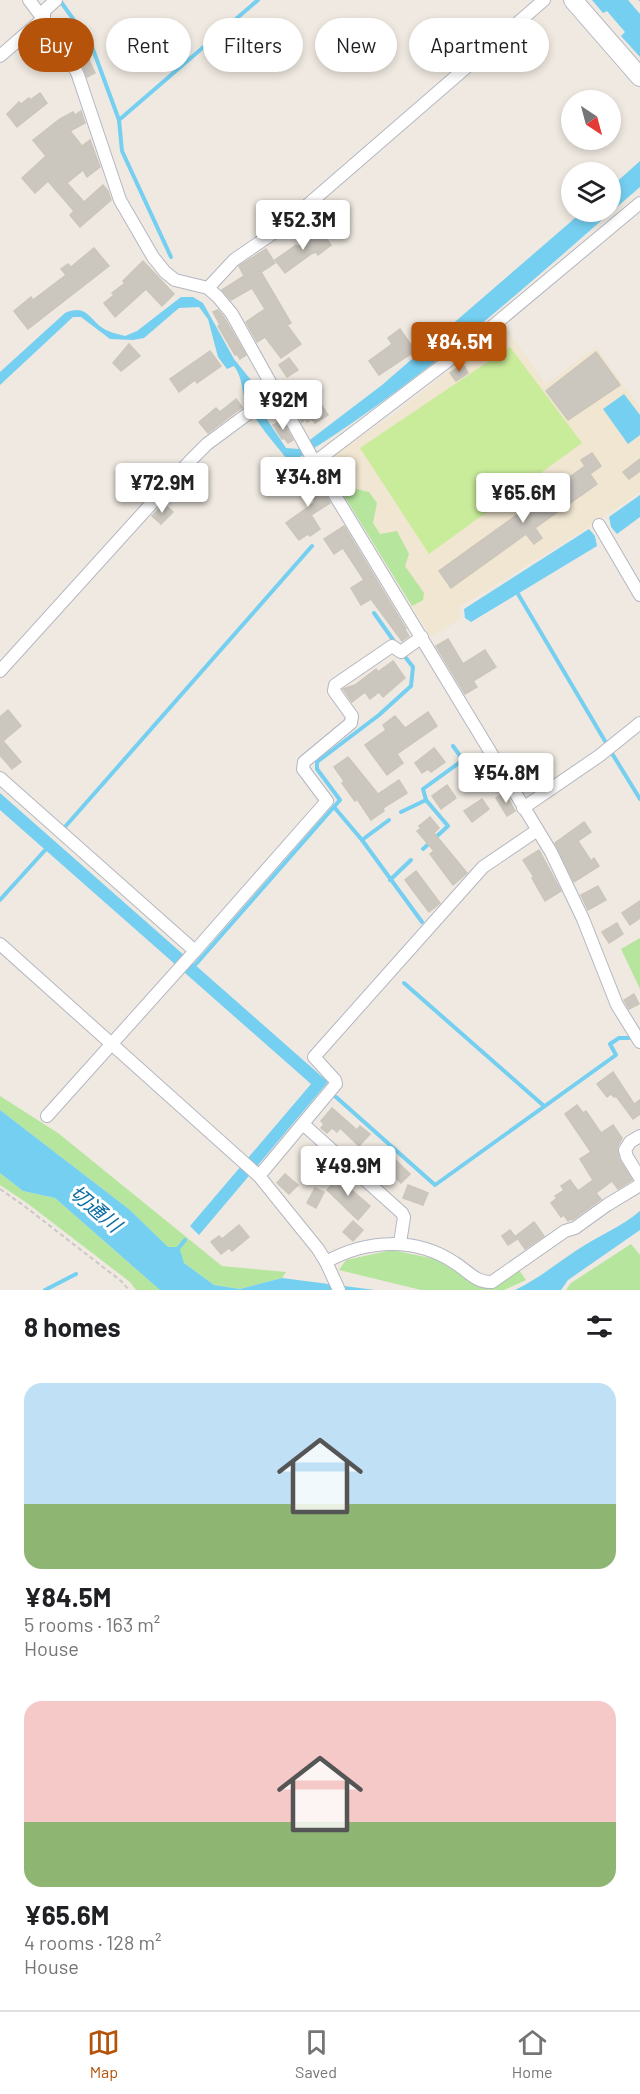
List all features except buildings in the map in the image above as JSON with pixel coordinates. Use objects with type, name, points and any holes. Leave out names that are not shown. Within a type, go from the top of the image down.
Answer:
[{"type":"main road","points":[[573,0],[640,77]]},
{"type":"street","points":[[29,0],[44,18]]},
{"type":"street","points":[[44,18],[44,10],[56,0]]},
{"type":"street","points":[[208,288],[234,260],[282,227],[544,0]]},
{"type":"street","points":[[0,56],[18,40]]},
{"type":"street","points":[[77,72],[120,200],[153,257],[175,280],[208,288],[232,314],[309,453],[550,852],[583,919],[617,1005],[640,1042]]},
{"type":"street","points":[[309,453],[482,335],[640,203]]},
{"type":"street","points":[[0,671],[190,461],[207,444],[276,393]]},
{"type":"street","points":[[598,525],[640,595]]},
{"type":"street","points":[[47,1116],[327,801],[303,768],[304,762],[351,723],[351,716],[334,691],[334,685],[392,645],[401,652],[422,637]]},
{"type":"street","points":[[523,808],[599,756],[640,723]]},
{"type":"street","points":[[0,778],[192,954]]},
{"type":"street","points":[[257,1175],[336,1084],[314,1057],[483,867],[536,831]]},
{"type":"street","points":[[0,944],[257,1175],[328,1266],[339,1290]]},
{"type":"street","points":[[303,1124],[402,1213],[404,1217],[399,1243]]},
{"type":"street","points":[[640,1136],[630,1142],[625,1150],[640,1178]]},
{"type":"street","points":[[328,1266],[342,1253],[382,1243],[399,1243],[440,1254],[475,1278],[483,1282],[492,1282],[565,1231],[575,1228],[640,1185]]},
{"type":"path","points":[[0,1189],[23,1204],[129,1290]]},
{"type":"shaded area","points":[[505,327],[546,384],[596,347],[640,408],[640,492],[600,520],[460,607],[461,619],[431,637],[327,467],[329,458],[393,415]]},
{"type":"green space","points":[[510,347],[582,443],[429,554],[360,448]]},
{"type":"green space","points":[[352,488],[369,492],[377,503],[373,523],[380,534],[397,531],[409,554],[405,566],[424,593],[423,600],[412,606],[343,494]]},
{"type":"green space","points":[[640,938],[640,989],[621,949]]},
{"type":"green space","points":[[0,1096],[58,1133],[222,1266],[286,1272],[282,1278],[240,1289],[214,1285],[184,1263],[130,1210],[0,1110]]},
{"type":"green space","points":[[0,1173],[23,1191],[55,1198],[160,1290],[136,1290],[130,1282],[0,1185]]},
{"type":"green space","points":[[631,1244],[640,1255],[640,1290],[566,1290],[571,1283]]},
{"type":"green space","points":[[392,1250],[435,1259],[483,1288],[519,1270],[526,1280],[504,1290],[421,1290],[339,1270],[346,1260]]},
{"type":"water","points":[[592,0],[628,0],[640,14],[640,57],[621,36],[625,32],[607,11],[603,13]]},
{"type":"water","points":[[640,161],[640,187],[621,204],[621,178]]},
{"type":"water","points":[[570,222],[600,222],[428,367],[339,432],[292,462],[263,430],[253,414],[245,398],[237,370],[234,366],[227,369],[218,357],[208,319],[199,307],[179,308],[144,338],[133,340],[110,339],[81,317],[73,317],[0,385],[0,372],[65,313],[79,310],[88,314],[106,330],[125,336],[137,331],[181,297],[193,297],[203,303],[234,359],[251,380],[255,392],[253,401],[286,448],[298,449],[382,385]]},
{"type":"water","points":[[624,394],[640,415],[640,435],[628,444],[603,409]]},
{"type":"water","points":[[640,495],[640,517],[617,534],[611,527],[609,517]]},
{"type":"water","points":[[589,529],[595,536],[597,546],[471,622],[465,618],[464,609]]},
{"type":"water","points":[[0,793],[328,1082],[199,1235],[190,1226],[311,1084],[0,810]]},
{"type":"water","name":"切通川","points":[[0,1110],[130,1210],[168,1247],[179,1247],[184,1263],[214,1285],[240,1289],[282,1278],[375,1290],[160,1290],[55,1198],[23,1191],[0,1173]]},
{"type":"water","points":[[640,1211],[640,1230],[568,1280],[561,1290],[515,1290],[625,1222]]},
{"type":"waterway","points":[[171,257],[122,151],[119,120],[258,0]]},
{"type":"waterway","points":[[61,2],[91,44],[119,120]]},
{"type":"waterway","points":[[64,828],[312,546]]},
{"type":"waterway","points":[[518,594],[605,741]]},
{"type":"waterway","points":[[374,613],[396,644]]},
{"type":"waterway","points":[[196,964],[340,800],[317,769],[317,762],[379,715],[411,686],[413,667],[406,658]]},
{"type":"waterway","points":[[423,849],[448,826],[426,800],[423,789],[463,760],[453,746]]},
{"type":"waterway","points":[[613,755],[640,799]]},
{"type":"waterway","points":[[401,812],[426,800]]},
{"type":"waterway","points":[[334,807],[362,840],[422,922]]},
{"type":"waterway","points":[[362,840],[389,820]]},
{"type":"waterway","points":[[0,900],[47,848]]},
{"type":"waterway","points":[[390,880],[411,860]]},
{"type":"waterway","points":[[404,983],[544,1106]]},
{"type":"waterway","points":[[336,1097],[435,1185],[616,1055],[610,1044],[619,1038],[629,1038]]},
{"type":"waterway","points":[[176,1251],[185,1240]]},
{"type":"waterway","points":[[45,1290],[76,1274]]}]
